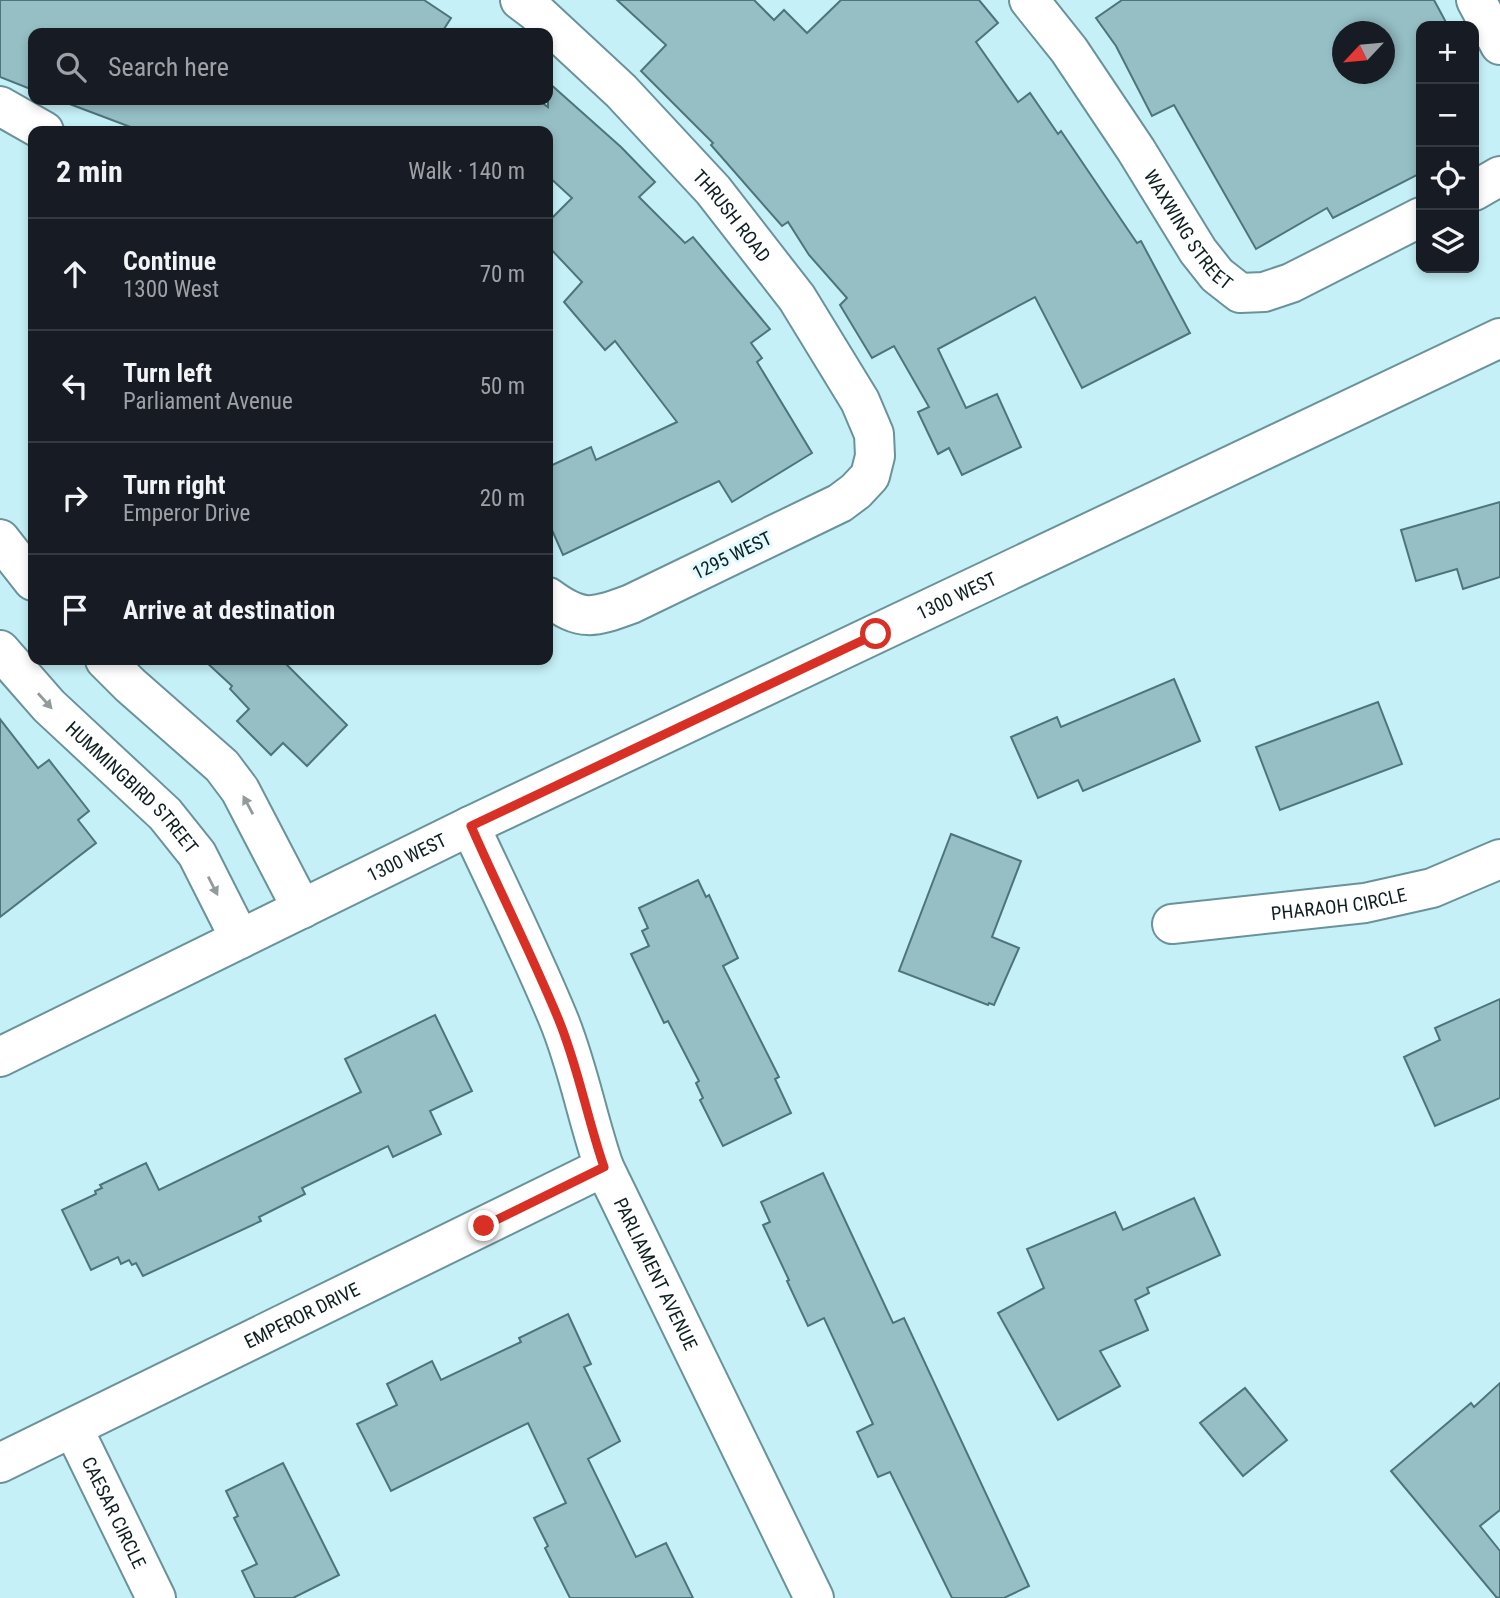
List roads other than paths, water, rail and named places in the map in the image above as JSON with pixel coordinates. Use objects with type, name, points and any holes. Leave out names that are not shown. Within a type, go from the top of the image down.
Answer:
[{"type":"street","name":"THRUSH ROAD","points":[[520,0],[621,91],[713,190],[797,298],[860,401],[874,434],[875,456],[870,476]]},
{"type":"street","name":"WAXWING STREET","points":[[1030,0],[1069,50],[1198,251],[1217,275],[1240,293],[1264,292],[1291,283],[1416,220]]},
{"type":"street","points":[[1476,0],[1500,45]]},
{"type":"street","points":[[0,106],[35,126]]},
{"type":"street","points":[[1479,188],[1500,176]]},
{"type":"street","name":"1300 WEST","points":[[0,1057],[471,826],[1500,338]]},
{"type":"street","name":"1295 WEST","points":[[553,600],[584,617],[608,613],[631,604],[840,503],[870,476]]},
{"type":"street","points":[[0,539],[28,575]]},
{"type":"street","name":"HUMMINGBIRD STREET","points":[[0,650],[49,706],[182,833],[197,853],[240,939]]},
{"type":"street","points":[[111,665],[222,766],[240,790],[302,909]]},
{"type":"street","name":"PARLIAMENT AVENUE","points":[[471,826],[558,1018],[576,1069],[604,1167],[814,1598]]},
{"type":"street","name":"PHARAOH CIRCLE","points":[[1172,924],[1365,903],[1432,888],[1500,859]]},
{"type":"street","name":"EMPEROR DRIVE","points":[[0,1463],[604,1167]]},
{"type":"street","name":"CAESAR CIRCLE","points":[[73,1428],[156,1598]]}]
